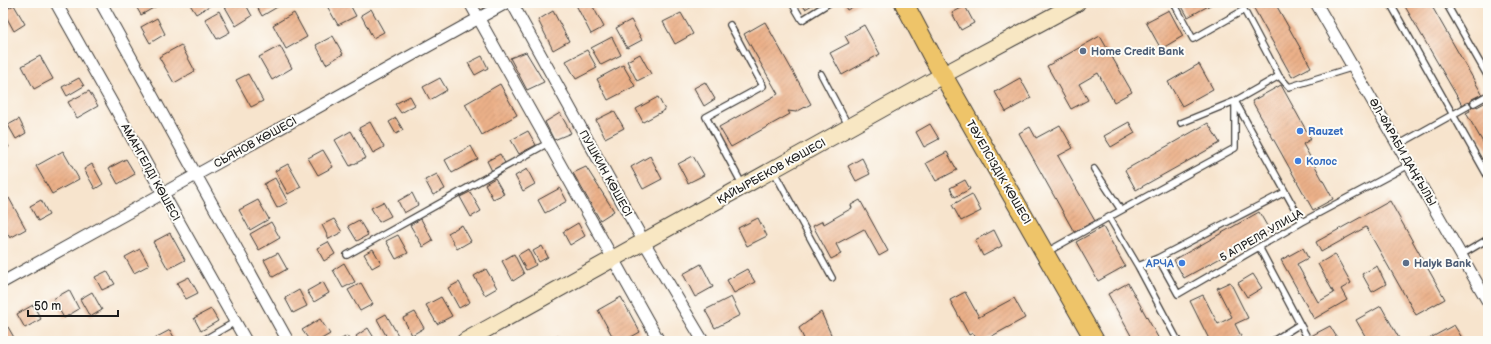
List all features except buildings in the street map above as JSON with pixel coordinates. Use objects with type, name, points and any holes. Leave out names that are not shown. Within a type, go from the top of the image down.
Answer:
[{"type":"main road","name":"ТӘУЕЛСІЗДІК КӨШЕСІ","points":[[904,3],[943,75],[1095,341]]},
{"type":"main road","name":"ҚАЙЫРБЕКОВ КӨШЕСІ","points":[[465,341],[943,75],[1077,3]]},
{"type":"street","name":"АМАНГЕЛДІ КӨШЕСІ","points":[[56,3],[246,341]]},
{"type":"street","points":[[101,3],[288,341]]},
{"type":"street","points":[[470,3],[659,341]]},
{"type":"street","name":"СЬЯНОВ КӨШЕСІ","points":[[3,282],[506,3]]},
{"type":"street","name":"ПУШКИН КӨШЕСІ","points":[[512,3],[644,242],[703,341]]},
{"type":"street","name":"ӘЛ-ФАРАБИ ДАҢҒЫЛЫ","points":[[1316,3],[1488,302]]},
{"type":"lane","points":[[792,3],[802,20],[829,3]]},
{"type":"lane","points":[[1174,3],[1193,38],[1244,10],[1279,76],[1289,87],[1354,67]]},
{"type":"lane","points":[[1390,3],[1488,177]]},
{"type":"lane","points":[[1446,3],[1488,77]]},
{"type":"lane","points":[[730,25],[763,86],[706,118],[744,186]]},
{"type":"lane","points":[[821,74],[850,127]]},
{"type":"lane","points":[[1181,123],[1235,101],[1279,76]]},
{"type":"lane","points":[[1474,102],[1488,94]]},
{"type":"lane","points":[[1235,101],[1302,222]]},
{"type":"lane","points":[[1045,254],[1121,210],[1235,148],[1235,101]]},
{"type":"lane","points":[[1398,145],[1468,106]]},
{"type":"lane","points":[[347,256],[548,144]]},
{"type":"lane","name":"5 АПРЕЛЯ УЛИЦА","points":[[1158,258],[1178,294],[1302,222],[1410,165]]},
{"type":"lane","points":[[1094,169],[1121,210]]},
{"type":"lane","points":[[773,170],[832,278]]},
{"type":"lane","points":[[1138,266],[1158,258],[1285,192]]},
{"type":"lane","points":[[1109,217],[1138,266],[1178,341]]},
{"type":"lane","points":[[1461,255],[1488,239]]},
{"type":"lane","points":[[1259,247],[1308,341]]},
{"type":"lane","points":[[202,341],[235,322]]},
{"type":"lane","points":[[1273,341],[1300,324]]},
{"type":"place","name":"Home Credit Bank","points":[[1083,51]]},
{"type":"place","name":"Rauzet","points":[[1300,131]]},
{"type":"place","name":"Колос","points":[[1298,161]]},
{"type":"place","name":"АРЧА","points":[[1182,263]]},
{"type":"place","name":"Halyk Bank","points":[[1406,263]]}]
